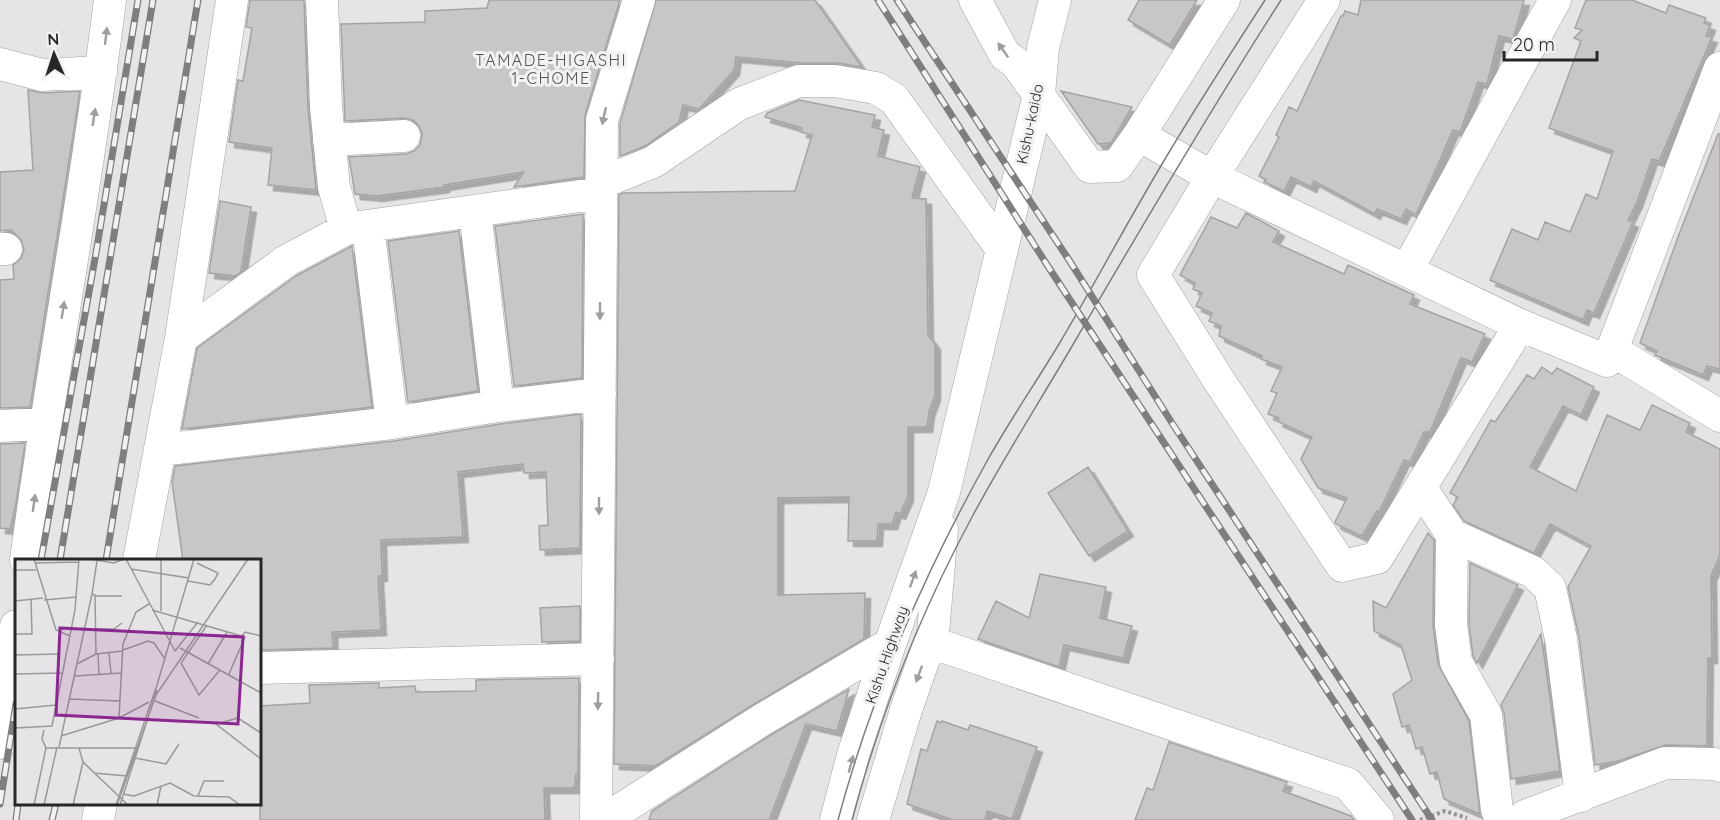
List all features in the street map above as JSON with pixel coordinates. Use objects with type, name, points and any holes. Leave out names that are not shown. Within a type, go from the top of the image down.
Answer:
[{"type":"street","points":[[26,559],[44,424],[101,72],[110,0]]},
{"type":"street","points":[[139,559],[181,338],[232,0]]},
{"type":"street","points":[[322,0],[326,107],[334,187],[357,228],[392,423]]},
{"type":"street","points":[[596,820],[602,120],[639,0]]},
{"type":"street","points":[[975,0],[1005,55],[1016,63],[1090,167],[1117,166],[1224,0]]},
{"type":"street","name":"Kishu-kaido","points":[[1001,248],[1039,94],[1043,48],[1055,0]]},
{"type":"street","points":[[1324,0],[1153,275],[1218,379],[1342,566],[1377,558],[1521,325]]},
{"type":"street","points":[[1407,270],[1555,0]]},
{"type":"street","points":[[0,64],[42,75],[101,72]]},
{"type":"street","points":[[1139,135],[1212,177],[1521,325],[1608,362],[1720,68]]},
{"type":"street","points":[[181,338],[286,261],[357,228],[475,211],[601,188],[653,162],[739,104],[799,81],[835,81],[876,88],[894,99],[1001,248]]},
{"type":"street","points":[[329,140],[404,136]]},
{"type":"street","points":[[475,211],[498,406]]},
{"type":"street","name":"Kishu Highway","points":[[836,820],[854,755],[890,644],[944,492],[1001,248]]},
{"type":"street","points":[[1612,350],[1714,404]]},
{"type":"street","points":[[160,450],[392,423],[498,406],[600,394]]},
{"type":"street","points":[[0,426],[44,424]]},
{"type":"street","points":[[1420,488],[1452,535],[1533,572],[1550,588],[1561,639],[1581,796]]},
{"type":"street","name":"Kishu Highway","points":[[873,820],[906,710],[933,633],[944,492]]},
{"type":"street","points":[[1452,535],[1451,625],[1456,662],[1486,715],[1497,810],[1503,820]]},
{"type":"street","points":[[1,732],[15,633]]},
{"type":"street","points":[[930,642],[1348,784],[1378,820]]},
{"type":"street","points":[[604,820],[760,721],[890,644]]},
{"type":"street","points":[[261,668],[598,659]]},
{"type":"street","points":[[1521,820],[1525,816],[1665,764],[1715,764],[1720,766]]},
{"type":"street","points":[[98,820],[101,805]]},
{"type":"path","points":[[1419,820],[1445,811],[1472,820]]},
{"type":"building","points":[[250,0],[304,0],[308,108],[316,190],[268,185],[272,148],[229,142],[238,80],[243,81],[252,28],[246,27]]},
{"type":"building","points":[[489,0],[620,0],[585,115],[584,177],[514,187],[524,172],[444,185],[444,187],[377,196],[355,194],[349,157],[406,154],[414,151],[420,145],[422,134],[419,126],[413,120],[404,118],[345,121],[341,24],[425,22],[425,11],[487,8]]},
{"type":"building","points":[[656,0],[815,0],[862,67],[838,63],[801,63],[736,57],[734,70],[699,109],[683,105],[679,122],[645,146],[620,156],[620,123]]},
{"type":"building","points":[[1139,0],[1197,0],[1170,45],[1128,20]]},
{"type":"building","points":[[1361,0],[1524,0],[1513,39],[1499,36],[1487,84],[1478,82],[1460,132],[1453,130],[1416,215],[1406,209],[1401,219],[1377,209],[1375,214],[1314,181],[1311,187],[1291,177],[1284,191],[1264,182],[1266,180],[1259,176],[1279,137],[1276,135],[1289,107],[1297,111],[1341,16],[1345,11],[1358,15]]},
{"type":"building","points":[[1586,0],[1632,0],[1666,13],[1669,5],[1706,18],[1704,23],[1710,25],[1706,36],[1712,37],[1659,161],[1652,159],[1628,220],[1633,222],[1594,313],[1587,310],[1583,320],[1490,280],[1512,229],[1538,240],[1545,222],[1570,232],[1586,194],[1597,199],[1613,151],[1549,128],[1581,41],[1574,38],[1582,30],[1575,28]]},
{"type":"building","points":[[28,90],[43,93],[80,91],[30,407],[0,408],[0,280],[14,279],[13,265],[21,258],[24,250],[21,240],[11,230],[0,231],[0,172],[33,170]]},
{"type":"building","points":[[1061,91],[1132,107],[1111,143],[1098,144]]},
{"type":"building","points":[[799,100],[875,115],[872,127],[884,130],[878,156],[920,167],[912,198],[926,199],[928,335],[935,344],[935,395],[927,427],[908,427],[908,496],[900,514],[896,512],[892,524],[878,524],[877,541],[848,541],[849,497],[778,498],[778,595],[865,593],[864,639],[655,766],[614,764],[619,195],[623,193],[795,191],[812,135],[801,132],[802,128],[765,117],[767,113]]},
{"type":"building","points":[[1718,134],[1720,134],[1720,369],[1707,366],[1703,375],[1655,355],[1657,351],[1640,343]]},
{"type":"building","points":[[220,201],[251,207],[241,272],[235,276],[209,273]]},
{"type":"building","points":[[1246,213],[1279,231],[1273,242],[1344,274],[1348,265],[1414,295],[1410,304],[1485,334],[1472,362],[1461,358],[1430,432],[1424,432],[1410,462],[1404,460],[1379,512],[1377,511],[1362,536],[1336,524],[1347,498],[1318,488],[1301,459],[1312,437],[1277,421],[1279,418],[1268,414],[1277,393],[1271,391],[1282,367],[1261,359],[1262,356],[1219,336],[1221,326],[1209,321],[1212,313],[1196,306],[1202,293],[1193,289],[1195,283],[1180,275],[1211,217],[1237,228]]},
{"type":"building","points":[[583,214],[582,378],[514,386],[495,226]]},
{"type":"building","points":[[459,231],[478,391],[408,402],[388,241]]},
{"type":"building","points":[[352,246],[372,407],[182,429],[197,348],[296,276]]},
{"type":"building","points":[[1542,367],[1552,374],[1557,368],[1594,387],[1581,415],[1563,406],[1530,467],[1576,491],[1607,415],[1640,430],[1652,405],[1690,423],[1686,432],[1720,449],[1720,555],[1711,576],[1712,658],[1708,658],[1707,746],[1665,745],[1619,761],[1595,765],[1579,637],[1568,587],[1591,546],[1550,524],[1534,553],[1464,521],[1453,505],[1458,497],[1450,493],[1491,420],[1495,422],[1527,375],[1534,379]]},
{"type":"building","points":[[581,414],[580,548],[540,550],[539,526],[548,525],[546,472],[524,473],[523,464],[458,472],[463,537],[381,540],[382,576],[378,576],[381,630],[332,632],[333,648],[261,650],[261,559],[183,559],[172,482],[175,466],[394,441]]},
{"type":"building","points":[[25,443],[10,529],[0,528],[0,444]]},
{"type":"building","points":[[1088,467],[1128,531],[1089,556],[1048,493]]},
{"type":"building","points":[[1428,533],[1434,540],[1433,625],[1438,664],[1469,721],[1480,814],[1444,799],[1437,772],[1430,774],[1422,747],[1416,749],[1409,725],[1402,727],[1393,694],[1412,680],[1401,645],[1374,631],[1373,601],[1386,608]]},
{"type":"building","points":[[1470,563],[1518,585],[1477,663],[1473,656],[1469,624]]},
{"type":"building","points":[[1040,574],[1106,587],[1100,618],[1132,626],[1123,658],[1064,645],[1059,667],[978,639],[996,601],[1029,618]]},
{"type":"building","points":[[580,606],[580,641],[542,642],[540,608]]},
{"type":"building","points":[[1541,634],[1560,771],[1511,779],[1504,713],[1501,705]]},
{"type":"building","points":[[579,678],[578,774],[576,774],[574,788],[544,788],[545,820],[260,820],[261,706],[310,703],[309,685],[379,683],[379,688],[415,686],[416,692],[476,691],[476,680]]},
{"type":"building","points":[[849,689],[837,731],[806,724],[769,820],[649,820],[652,811],[769,736]]},
{"type":"building","points":[[937,721],[968,730],[970,725],[1037,747],[1012,819],[987,811],[985,820],[953,820],[907,804],[921,749],[927,751]]},
{"type":"building","points":[[1169,742],[1287,782],[1283,791],[1351,816],[1354,820],[1135,820],[1147,788],[1153,790]]},
{"type":"tram line","points":[[838,820],[851,773],[883,682],[920,593],[963,506],[994,448],[1059,344],[1168,154],[1265,0]]},
{"type":"tram line","points":[[852,820],[875,742],[903,665],[953,553],[1008,453],[1174,173],[1281,0]]},
{"type":"railway","points":[[41,559],[138,0]]},
{"type":"railway","points":[[60,559],[153,0]]},
{"type":"railway","points":[[106,559],[198,0]]},
{"type":"railway","points":[[878,0],[1051,271],[1412,820]]},
{"type":"railway","points":[[897,0],[1069,260],[1172,423],[1432,820]]},
{"type":"railway","points":[[0,804],[15,710]]},
{"type":"railway","points":[[16,820],[18,805]]},
{"type":"railway","points":[[52,820],[56,805]]},
{"type":"district","name":"TAMADE-HIGASHI 1-CHOME","points":[[551,69]]}]
